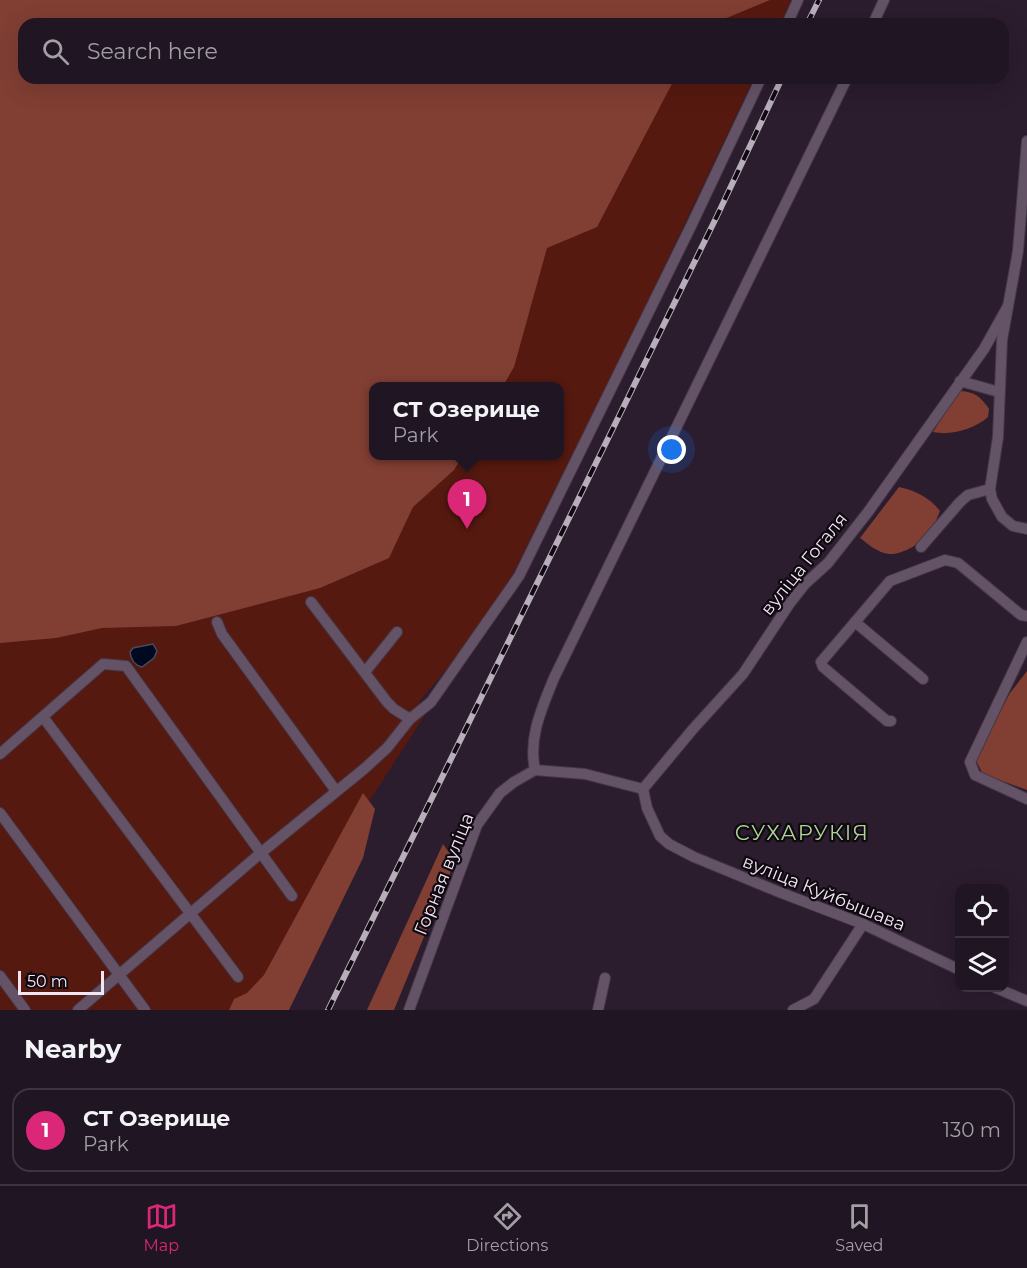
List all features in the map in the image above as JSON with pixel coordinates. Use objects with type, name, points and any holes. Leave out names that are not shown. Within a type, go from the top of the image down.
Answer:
[{"type":"street","points":[[790,18],[798,0]]},
{"type":"street","points":[[876,18],[884,0]]},
{"type":"street","points":[[78,1010],[387,748],[414,716],[431,702],[519,576],[686,237],[758,84]]},
{"type":"street","points":[[643,789],[585,774],[535,770],[532,755],[537,723],[554,678],[844,84]]},
{"type":"street","name":"вуліца Гогаля","points":[[990,489],[998,437],[1002,340],[1018,251],[1027,141]]},
{"type":"street","name":"вуліца Гогаля","points":[[643,789],[743,674],[790,603],[828,563],[868,512],[984,349],[1008,306]]},
{"type":"street","points":[[960,381],[999,392]]},
{"type":"street","points":[[921,547],[968,495],[990,489],[992,500],[1002,517],[1013,526],[1025,531]]},
{"type":"street","points":[[891,721],[887,721],[848,689],[821,662],[890,581],[945,560],[958,563],[1021,615],[1027,616]]},
{"type":"street","points":[[311,602],[394,709],[414,716]]},
{"type":"street","points":[[217,622],[222,634],[336,791]]},
{"type":"street","points":[[855,622],[923,679]]},
{"type":"street","points":[[364,672],[397,632]]},
{"type":"street","points":[[1027,642],[970,762],[975,775],[1027,799]]},
{"type":"street","points":[[0,754],[103,664],[126,666],[292,896]]},
{"type":"street","points":[[43,717],[238,977]]},
{"type":"street","name":"Горная вуліца","points":[[409,1010],[477,825],[500,793],[535,770]]},
{"type":"street","name":"вуліца Куйбышава","points":[[643,789],[647,808],[660,836],[669,844],[694,857],[778,892],[862,924],[955,968]]},
{"type":"street","points":[[0,813],[145,1010]]},
{"type":"street","points":[[793,1010],[814,999],[862,924]]},
{"type":"street","points":[[0,976],[25,1010]]},
{"type":"street","points":[[598,1010],[605,978]]},
{"type":"street","points":[[1007,992],[1027,1001]]},
{"type":"shaded area","points":[[0,0],[770,0],[726,18],[18,18],[18,84],[672,84],[597,227],[547,248],[514,367],[505,382],[369,382],[369,460],[460,460],[454,470],[413,507],[389,558],[320,588],[176,626],[102,628],[56,638],[0,643]]},
{"type":"shaded area","points":[[751,0],[789,0],[791,2],[783,18],[710,18]]},
{"type":"shaded area","points":[[663,84],[751,84],[620,360],[514,572],[459,654],[419,702],[423,718],[341,845],[255,1010],[0,1010],[0,637],[410,502],[453,460],[564,460],[564,382],[497,382],[542,244]]},
{"type":"shaded area","points":[[959,391],[969,392],[980,398],[989,409],[988,417],[962,430],[947,433],[933,432]]},
{"type":"shaded area","points":[[899,487],[922,495],[940,511],[931,531],[921,541],[900,553],[889,554],[873,548],[860,538]]},
{"type":"shaded area","points":[[1027,671],[1027,790],[983,774],[975,759],[1010,693]]},
{"type":"shaded area","points":[[363,793],[375,809],[363,858],[289,1010],[229,1010],[234,999],[247,993],[264,975]]},
{"type":"shaded area","points":[[443,844],[455,861],[394,1010],[367,1010]]},
{"type":"water","points":[[153,644],[157,651],[154,658],[142,667],[132,660],[130,652],[133,648]]},
{"type":"railway","points":[[810,18],[819,0]]},
{"type":"railway","points":[[328,1010],[717,216],[779,84]]},
{"type":"place","name":"СТ Озерище","points":[[467,529]]},
{"type":"district","name":"СУХАРУКІЯ","points":[[802,833]]}]
